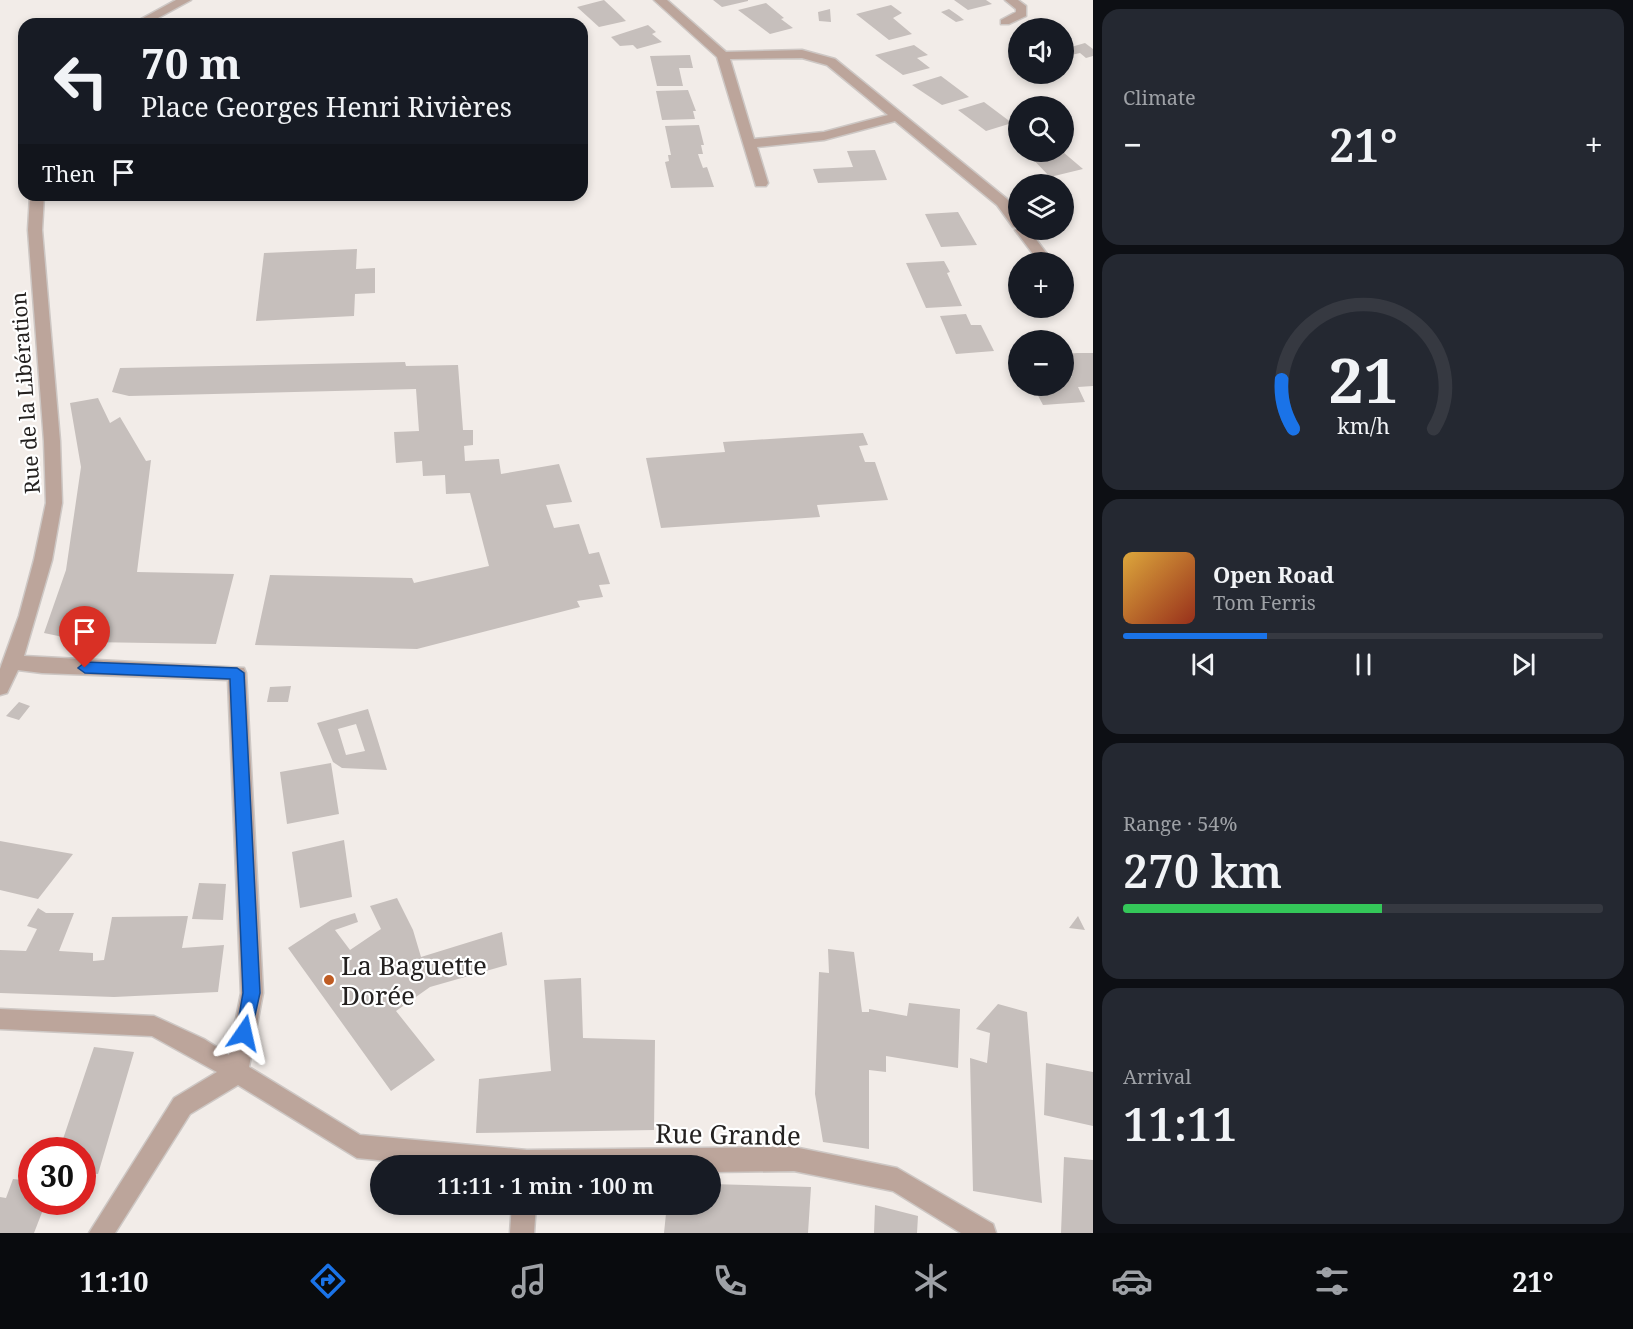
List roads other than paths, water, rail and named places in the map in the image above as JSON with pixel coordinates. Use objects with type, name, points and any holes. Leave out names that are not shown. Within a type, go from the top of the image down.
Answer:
[{"type":"street","points":[[150,18],[185,0]]},
{"type":"street","points":[[660,0],[723,56],[761,183]]},
{"type":"street","points":[[1005,22],[1022,14],[1022,8],[1011,0]]},
{"type":"street","points":[[723,56],[802,54],[831,62],[1002,202],[1008,210]]},
{"type":"street","points":[[749,143],[794,142],[833,136],[897,117]]},
{"type":"street","name":"Rue de la Libération","points":[[0,688],[13,662],[43,560],[54,503],[52,441],[35,230],[37,201]]},
{"type":"street","points":[[13,662],[42,666],[237,673],[252,993],[237,1073],[182,1106],[101,1233]]},
{"type":"street","name":"Rue Grande","points":[[0,1019],[154,1026],[196,1047],[357,1146],[442,1155]]},
{"type":"street","name":"Rue Grande","points":[[721,1160],[794,1159],[897,1180],[984,1233]]},
{"type":"street","points":[[522,1233],[523,1215]]},
{"type":"place","name":"La Baguette Dorée","points":[[329,980]]}]
